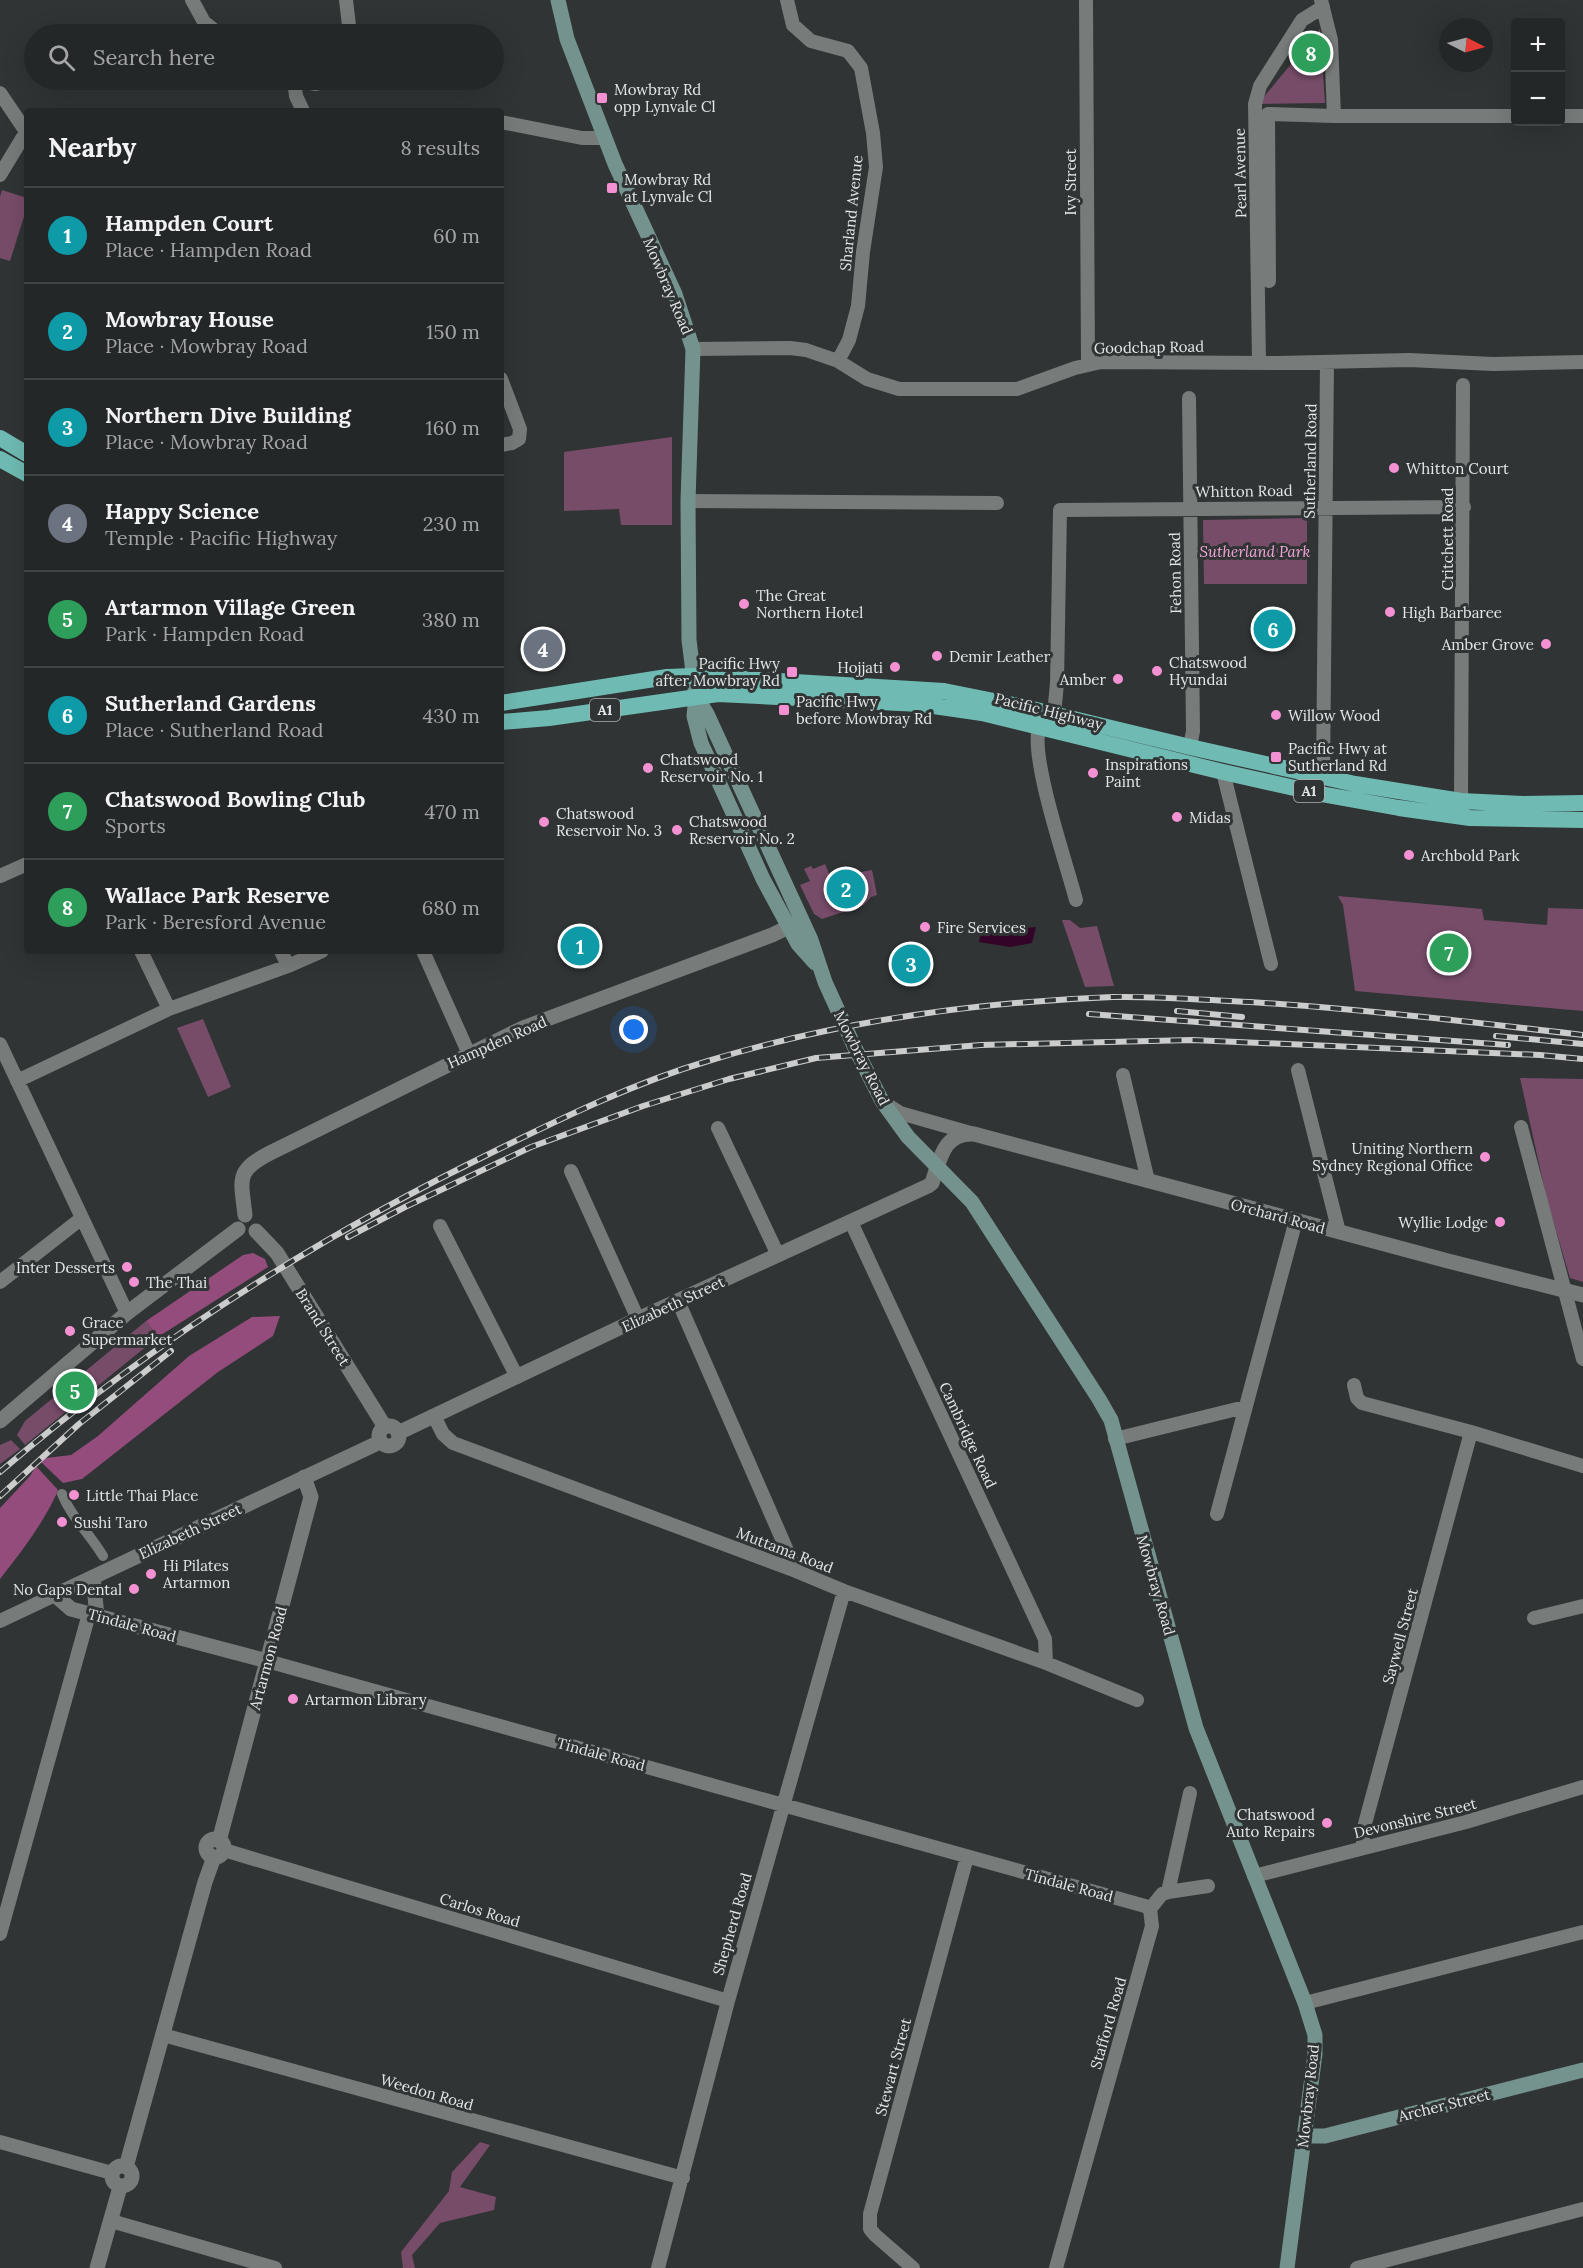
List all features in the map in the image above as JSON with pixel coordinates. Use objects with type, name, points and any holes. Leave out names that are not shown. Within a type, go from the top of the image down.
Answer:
[{"type":"highway","points":[[0,438],[24,452]]},
{"type":"highway","points":[[0,459],[24,472]]},
{"type":"highway","name":"Pacific Highway","points":[[504,703],[693,675],[944,691],[1323,777],[1461,801],[1523,804],[1583,803]]},
{"type":"highway","name":"Pacific Highway","points":[[504,722],[549,718],[696,696],[759,694],[920,704],[982,713],[1321,794],[1452,817],[1583,820]]},
{"type":"main road","name":"Mowbray Road","points":[[558,0],[567,39],[604,138],[675,294],[693,349],[688,501],[689,640],[696,696],[694,716],[701,743],[734,819],[788,927],[798,944],[819,967]]},
{"type":"main road","name":"Mowbray Road","points":[[696,696],[707,714],[811,940],[819,967],[838,1011],[878,1095],[908,1137],[963,1191],[977,1210],[1100,1399],[1111,1420],[1196,1728],[1305,2003],[1316,2045],[1287,2268]]},
{"type":"main road","name":"Archer Street","points":[[1305,2136],[1325,2136],[1583,2070]]},
{"type":"street","points":[[192,0],[206,24]]},
{"type":"street","points":[[346,0],[349,24]]},
{"type":"street","name":"Sharland Avenue","points":[[787,0],[792,25],[811,41],[848,51],[861,68],[873,133],[876,167],[863,252],[858,306],[849,340],[838,360]]},
{"type":"street","name":"Ivy Street","points":[[1086,0],[1088,364]]},
{"type":"street","points":[[1322,3],[1331,40],[1334,116],[1511,116]]},
{"type":"street","name":"Pearl Avenue","points":[[1259,363],[1255,104],[1260,86],[1302,20],[1322,3]]},
{"type":"street","points":[[295,90],[302,108]]},
{"type":"street","points":[[0,93],[24,130]]},
{"type":"street","name":"Pearl Avenue","points":[[1269,281],[1268,114],[1334,116]]},
{"type":"street","points":[[1565,116],[1583,116]]},
{"type":"street","points":[[504,123],[582,138],[604,138]]},
{"type":"street","points":[[0,175],[24,136]]},
{"type":"street","name":"Goodchap Road","points":[[693,349],[790,348],[806,350],[838,360],[867,379],[899,389],[1017,389],[1088,364],[1101,362],[1259,363],[1409,360],[1493,364],[1583,362]]},
{"type":"street","name":"Sutherland Road","points":[[1323,777],[1327,362]]},
{"type":"street","name":"Critchett Road","points":[[1461,801],[1463,385]]},
{"type":"street","points":[[504,387],[520,429],[519,439],[504,444]]},
{"type":"street","name":"Fehon Road","points":[[1189,398],[1193,731],[1190,747]]},
{"type":"street","points":[[688,501],[997,503]]},
{"type":"street","name":"Whitton Road","points":[[1054,715],[1058,683],[1060,510],[1464,507]]},
{"type":"street","points":[[1039,728],[1037,737],[1039,763],[1076,900]]},
{"type":"street","points":[[1223,772],[1271,964]]},
{"type":"street","points":[[0,876],[24,865]]},
{"type":"street","name":"Hampden Road","points":[[245,1215],[242,1178],[251,1164],[524,1028],[772,935],[802,921]]},
{"type":"street","points":[[142,954],[169,1009]]},
{"type":"street","points":[[282,954],[288,966]]},
{"type":"street","points":[[17,1081],[169,1009],[315,954]]},
{"type":"street","points":[[424,954],[469,1054]]},
{"type":"street","points":[[0,1044],[127,1313]]},
{"type":"street","points":[[1298,1070],[1338,1232]]},
{"type":"street","points":[[1123,1075],[1148,1181]]},
{"type":"street","name":"Orchard Road","points":[[878,1095],[900,1113],[974,1134],[1583,1295]]},
{"type":"street","points":[[1521,1127],[1583,1359]]},
{"type":"street","points":[[718,1128],[778,1256]]},
{"type":"street","points":[[938,1167],[943,1151],[950,1141],[960,1134],[974,1134]]},
{"type":"street","name":"Elizabeth Street","points":[[0,1621],[380,1442],[385,1446],[395,1445],[398,1439],[392,1430],[434,1416],[638,1319],[928,1186],[932,1183],[938,1167]]},
{"type":"street","points":[[571,1171],[638,1319]]},
{"type":"street","points":[[245,1215],[251,1215],[256,1219],[258,1225],[256,1231],[251,1234],[245,1235],[238,1229],[238,1222],[245,1215]]},
{"type":"street","points":[[0,1282],[82,1218]]},
{"type":"street","points":[[1217,1514],[1296,1220]]},
{"type":"street","name":"Cambridge Road","points":[[851,1222],[1045,1639],[1046,1663]]},
{"type":"street","points":[[440,1226],[517,1377]]},
{"type":"street","points":[[0,1421],[127,1313],[238,1229]]},
{"type":"street","name":"Brand Street","points":[[256,1231],[277,1253],[392,1430]]},
{"type":"street","points":[[678,1301],[796,1571]]},
{"type":"street","points":[[1354,1385],[1357,1398],[1362,1403],[1471,1432],[1583,1466]]},
{"type":"street","points":[[1115,1439],[1245,1407]]},
{"type":"street","name":"Muttama Road","points":[[434,1416],[443,1434],[453,1443],[844,1591],[1046,1663],[1137,1700]]},
{"type":"street","name":"Saywell Street","points":[[1363,1848],[1363,1831],[1471,1432]]},
{"type":"street","name":"Artarmon Road","points":[[97,2268],[111,2221],[119,2176],[163,2035],[205,1882],[219,1849],[311,1497],[304,1477]]},
{"type":"street","points":[[62,1494],[67,1506],[95,1541],[103,1556]]},
{"type":"street","points":[[0,1934],[93,1615],[93,1577]]},
{"type":"street","name":"Shepherd Road","points":[[658,2268],[728,2001],[844,1591]]},
{"type":"street","name":"Tindale Road","points":[[55,1594],[71,1609],[783,1804],[1150,1909]]},
{"type":"street","points":[[1534,1618],[1583,1606]]},
{"type":"street","name":"Devonshire Street","points":[[1254,1876],[1466,1822],[1583,1787]]},
{"type":"street","points":[[1168,1892],[1190,1793]]},
{"type":"street","name":"Carlos Road","points":[[219,1849],[728,2001]]},
{"type":"street","name":"Stewart Street","points":[[913,2268],[870,2229],[870,2214],[967,1857]]},
{"type":"street","points":[[1150,1909],[1162,1894],[1208,1886]]},
{"type":"street","name":"Stafford Road","points":[[1056,2268],[1152,1926],[1150,1909]]},
{"type":"street","points":[[1305,2003],[1583,1932]]},
{"type":"street","name":"Weedon Road","points":[[163,2035],[683,2178]]},
{"type":"street","points":[[0,2142],[119,2176]]},
{"type":"street","points":[[1358,2268],[1583,2209]]},
{"type":"street","points":[[111,2221],[276,2268]]},
{"type":"green space","points":[[1320,29],[1325,103],[1258,104]]},
{"type":"green space","points":[[2,190],[24,197],[24,217],[10,261],[0,258]]},
{"type":"green space","points":[[672,437],[672,525],[621,525],[619,509],[564,511],[564,452]]},
{"type":"green space","name":"Sutherland Park","points":[[1307,518],[1307,584],[1204,584],[1203,520]]},
{"type":"green space","points":[[825,864],[831,878],[872,870],[877,895],[871,897],[864,905],[822,919],[814,914],[800,885],[810,881],[804,869],[811,866],[813,869]]},
{"type":"green space","points":[[1338,896],[1482,909],[1484,920],[1547,925],[1548,908],[1583,909],[1583,1011],[1355,991],[1343,905]]},
{"type":"green space","points":[[1062,920],[1070,920],[1080,928],[1097,926],[1114,986],[1085,987]]},
{"type":"green space","points":[[203,1019],[231,1087],[208,1097],[177,1028]]},
{"type":"green space","points":[[1520,1078],[1583,1079],[1583,1282],[1570,1278],[1547,1200]]},
{"type":"green space","points":[[146,1321],[158,1337],[25,1445],[17,1435],[25,1421]]},
{"type":"green space","points":[[11,1440],[20,1449],[0,1464],[0,1445]]},
{"type":"green space","points":[[480,2142],[490,2145],[460,2187],[496,2197],[494,2210],[440,2223],[412,2255],[415,2268],[403,2268],[401,2252],[449,2191],[452,2172]]},
{"type":"shaded area","points":[[1036,927],[1032,943],[1010,947],[979,942],[981,932]]},
{"type":"shaded area","points":[[253,1253],[265,1259],[268,1267],[158,1337],[146,1321],[243,1255]]},
{"type":"shaded area","points":[[280,1316],[273,1336],[218,1372],[82,1479],[63,1483],[41,1462],[46,1458],[71,1455],[98,1436],[189,1356],[252,1317]]},
{"type":"shaded area","points":[[36,1466],[58,1490],[38,1527],[0,1579],[0,1508],[30,1476]]},
{"type":"railway","points":[[0,1472],[57,1425],[176,1336],[237,1295],[364,1219],[495,1151],[600,1102],[680,1070],[757,1047],[858,1024],[909,1016],[1011,1003],[1113,997],[1292,1005],[1417,1016],[1583,1035]]},
{"type":"railway","points":[[1177,1011],[1242,1017]]},
{"type":"railway","points":[[1089,1014],[1508,1045]]},
{"type":"railway","points":[[1496,1036],[1583,1044]]},
{"type":"railway","points":[[348,1237],[531,1147],[643,1106],[729,1079],[816,1058],[981,1045],[1192,1040],[1540,1055],[1583,1059]]},
{"type":"railway","points":[[0,1496],[79,1424],[171,1351]]},
{"type":"place","name":"Wallace Park Reserve","points":[[1311,53]]},
{"type":"place","name":"Mowbray Rd opp Lynvale Cl","points":[[602,98]]},
{"type":"place","name":"Mowbray Rd at Lynvale Cl","points":[[612,188]]},
{"type":"place","name":"Whitton Court","points":[[1394,468]]},
{"type":"place","name":"The Great Northern Hotel","points":[[744,604]]},
{"type":"place","name":"High Barbaree","points":[[1390,612]]},
{"type":"place","name":"Sutherland Gardens","points":[[1273,629]]},
{"type":"place","name":"Amber Grove","points":[[1546,644]]},
{"type":"place","name":"Happy Science","points":[[543,649]]},
{"type":"place","name":"Demir Leather","points":[[937,656]]},
{"type":"place","name":"Hojjati","points":[[895,667]]},
{"type":"place","name":"Chatswood Hyundai","points":[[1157,671]]},
{"type":"place","name":"Pacific Hwy after Mowbray Rd","points":[[792,672]]},
{"type":"place","name":"Amber","points":[[1118,679]]},
{"type":"place","name":"Pacific Hwy before Mowbray Rd","points":[[784,710]]},
{"type":"place","name":"Willow Wood","points":[[1276,715]]},
{"type":"place","name":"Pacific Hwy at Sutherland Rd","points":[[1276,757]]},
{"type":"place","name":"Chatswood Reservoir No. 1","points":[[648,768]]},
{"type":"place","name":"Inspirations Paint","points":[[1093,773]]},
{"type":"place","name":"Midas","points":[[1177,817]]},
{"type":"place","name":"Chatswood Reservoir No. 3","points":[[544,822]]},
{"type":"place","name":"Chatswood Reservoir No. 2","points":[[677,830]]},
{"type":"place","name":"Archbold Park","points":[[1409,855]]},
{"type":"place","name":"Mowbray House","points":[[846,889]]},
{"type":"place","name":"Fire Services","points":[[925,927]]},
{"type":"place","name":"Hampden Court","points":[[580,946]]},
{"type":"place","name":"Chatswood Bowling Club","points":[[1449,953]]},
{"type":"place","name":"Northern Dive Building","points":[[911,964]]},
{"type":"place","name":"Uniting Northern Sydney Regional Office","points":[[1485,1157]]},
{"type":"place","name":"Wyllie Lodge","points":[[1500,1222]]},
{"type":"place","name":"Inter Desserts","points":[[127,1267]]},
{"type":"place","name":"The Thai","points":[[134,1282]]},
{"type":"place","name":"Grace Supermarket","points":[[70,1331]]},
{"type":"place","name":"Artarmon Village Green","points":[[75,1391]]},
{"type":"place","name":"Little Thai Place","points":[[74,1495]]},
{"type":"place","name":"Sushi Taro","points":[[62,1522]]},
{"type":"place","name":"Hi Pilates Artarmon","points":[[151,1574]]},
{"type":"place","name":"No Gaps Dental","points":[[134,1589]]},
{"type":"place","name":"Artarmon Library","points":[[293,1699]]},
{"type":"place","name":"Chatswood Auto Repairs","points":[[1327,1823]]}]
